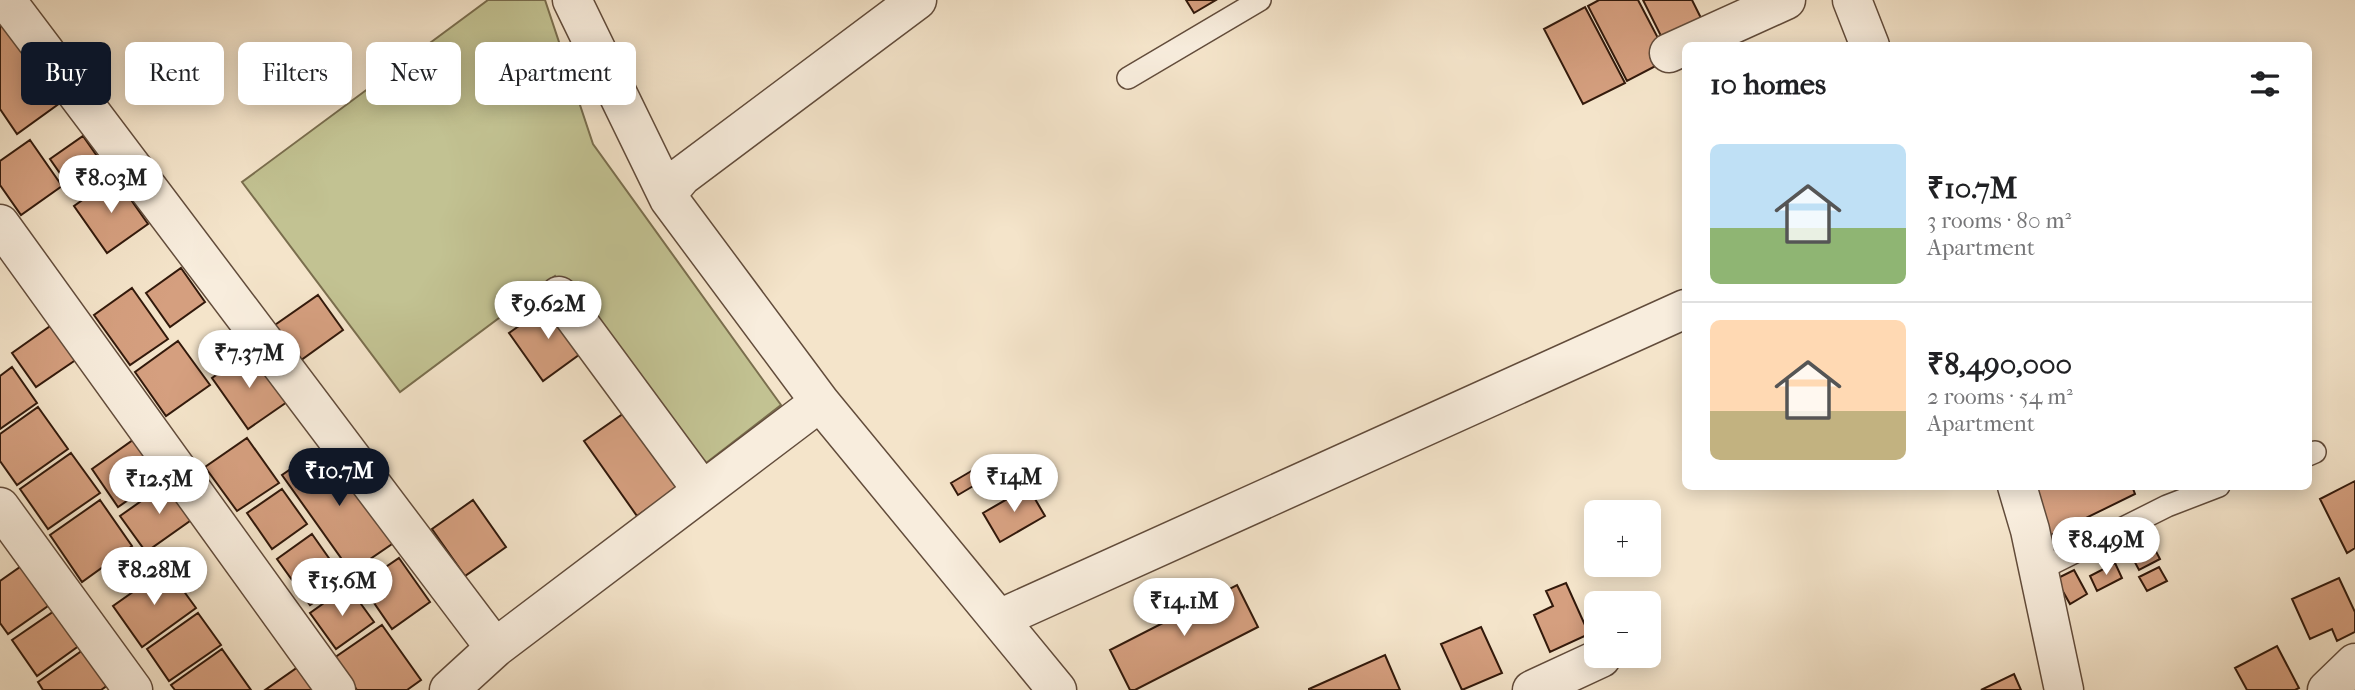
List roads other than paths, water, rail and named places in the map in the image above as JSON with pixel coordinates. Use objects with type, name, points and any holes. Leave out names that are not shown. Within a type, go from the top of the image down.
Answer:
[{"type":"street","points":[[6,0],[495,648]]},
{"type":"street","points":[[572,0],[669,199],[820,402],[1057,690]]},
{"type":"street","points":[[669,199],[672,188],[682,176],[917,0]]},
{"type":"street","points":[[1692,42],[1786,0]]},
{"type":"street","points":[[1853,0],[1869,42]]},
{"type":"street","points":[[1669,52],[1682,46]]},
{"type":"street","points":[[0,224],[336,690]]},
{"type":"street","points":[[559,296],[702,490]]},
{"type":"street","points":[[999,619],[1682,310]]},
{"type":"street","points":[[449,690],[495,648],[820,402]]},
{"type":"street","points":[[2018,490],[2030,530],[2064,690]]},
{"type":"street","points":[[0,507],[132,690]]},
{"type":"street","points":[[2327,690],[2355,663]]},
{"type":"street","points":[[1532,690],[1584,666]]},
{"type":"lane","points":[[1128,78],[1260,0]]},
{"type":"lane","points":[[2039,570],[2166,506],[2208,490]]}]
